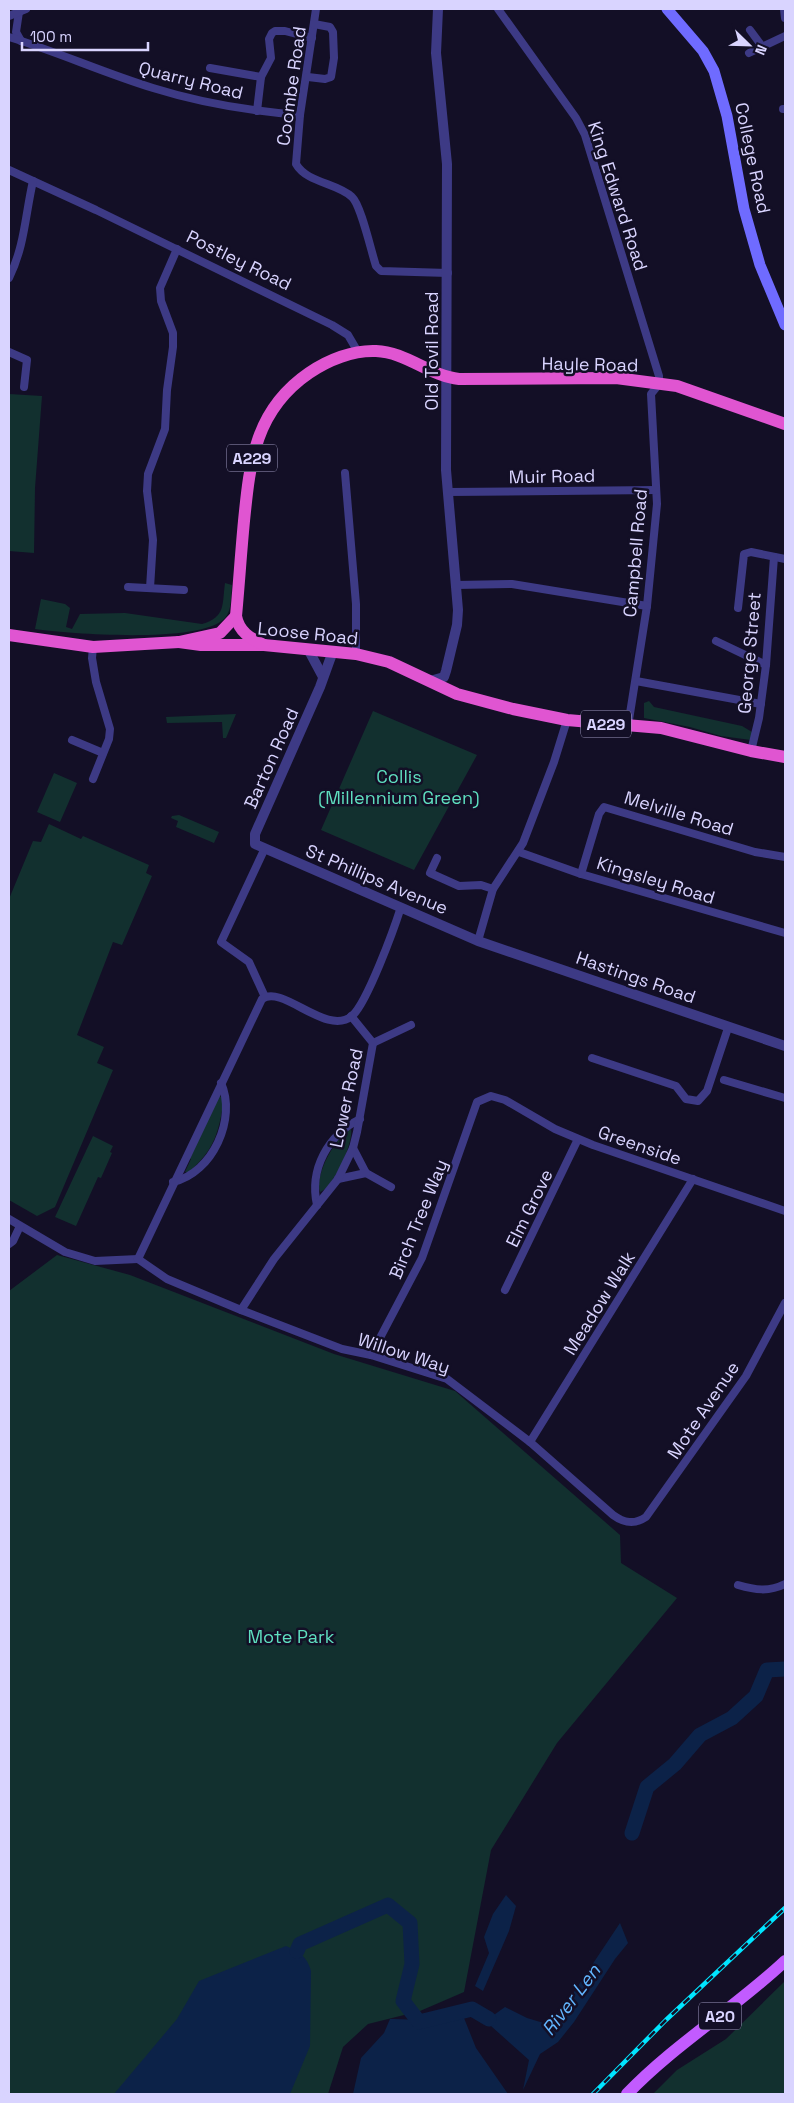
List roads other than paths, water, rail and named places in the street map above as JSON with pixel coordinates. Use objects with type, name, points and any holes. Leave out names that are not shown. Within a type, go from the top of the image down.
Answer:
[{"type":"highway","name":"A229","points":[[264,645],[244,633],[238,624],[236,616],[249,467],[262,426],[274,407],[302,378],[320,365],[358,352],[384,352],[447,378]]},
{"type":"highway","name":"Hayle Road","points":[[447,378],[510,380],[616,378],[658,384],[706,395],[785,424]]},
{"type":"highway","name":"Loose Road","points":[[9,635],[93,647],[179,642],[220,633],[236,616]]},
{"type":"highway","name":"Loose Road","points":[[179,642],[201,645],[264,645],[356,654],[389,662],[430,681]]},
{"type":"highway","name":"A229","points":[[430,681],[462,696],[567,720],[661,728],[751,752],[785,757]]},
{"type":"main road","name":"College Road","points":[[668,9],[702,51],[714,71],[727,116],[744,209],[758,256],[785,325]]},
{"type":"main road","name":"A20","points":[[627,2094],[643,2077],[683,2043],[754,1990],[785,1961]]},
{"type":"street","name":"Coombe Road","points":[[316,9],[308,77],[300,115],[296,164],[304,172],[353,197],[361,214],[376,266],[382,271],[448,273]]},
{"type":"street","name":"Old Tovil Road","points":[[430,681],[444,677],[457,625],[456,585],[448,492],[447,164],[436,53],[438,9]]},
{"type":"street","name":"King Edward Road","points":[[498,9],[576,118],[585,135],[659,376],[658,384]]},
{"type":"street","points":[[784,9],[785,18]]},
{"type":"street","points":[[9,16],[22,10]]},
{"type":"street","points":[[21,40],[16,32],[22,10]]},
{"type":"street","points":[[308,77],[324,79],[331,77],[334,69],[333,32],[330,27],[314,24]]},
{"type":"street","points":[[257,111],[261,77],[271,58],[269,38],[272,33],[276,30],[285,31],[312,38]]},
{"type":"street","points":[[750,30],[761,45]]},
{"type":"street","points":[[749,53],[761,45],[785,36]]},
{"type":"street","name":"Quarry Road","points":[[9,37],[154,88],[206,102],[257,111],[300,115]]},
{"type":"street","points":[[210,68],[261,77]]},
{"type":"street","name":"Postley Road","points":[[9,170],[332,325],[348,335],[358,352]]},
{"type":"street","points":[[9,278],[21,251],[26,210],[33,181]]},
{"type":"street","points":[[150,588],[153,540],[148,474],[165,429],[167,390],[173,347],[173,332],[161,301],[160,288],[177,249]]},
{"type":"street","points":[[9,352],[28,360],[24,387]]},
{"type":"street","name":"Campbell Road","points":[[628,726],[647,606],[657,504],[651,394],[658,384]]},
{"type":"street","points":[[345,473],[356,604],[356,654]]},
{"type":"street","name":"Muir Road","points":[[448,492],[656,490]]},
{"type":"street","points":[[738,608],[744,554],[751,552],[785,559]]},
{"type":"street","name":"George Street","points":[[751,752],[761,704],[766,665],[774,557]]},
{"type":"street","points":[[456,585],[512,584],[647,606]]},
{"type":"street","points":[[128,586],[184,590]]},
{"type":"street","points":[[716,641],[766,665]]},
{"type":"street","points":[[93,647],[92,658],[96,682],[110,729],[93,779]]},
{"type":"street","points":[[308,649],[323,677]]},
{"type":"street","name":"Barton Road","points":[[265,848],[255,844],[255,834],[333,651]]},
{"type":"street","points":[[636,680],[761,704]]},
{"type":"street","points":[[477,940],[493,889],[519,852],[540,801],[567,720]]},
{"type":"street","points":[[72,740],[103,753]]},
{"type":"street","name":"Melville Road","points":[[581,874],[599,814],[604,807],[755,852],[785,857]]},
{"type":"street","points":[[265,848],[221,942],[249,962],[266,997]]},
{"type":"street","name":"St Phillips Avenue","points":[[265,848],[477,940]]},
{"type":"street","name":"Kingsley Road","points":[[519,852],[581,874],[785,934]]},
{"type":"street","points":[[437,858],[430,873],[459,886],[481,885],[493,889]]},
{"type":"street","points":[[9,1219],[65,1252],[95,1261],[138,1259],[257,1008],[266,997],[274,996],[333,1021],[352,1016],[365,996],[402,907]]},
{"type":"street","name":"Hastings Road","points":[[477,940],[728,1028],[785,1046]]},
{"type":"street","name":"Lower Road","points":[[241,1310],[274,1258],[338,1179],[353,1148],[374,1044],[352,1016]]},
{"type":"street","points":[[374,1044],[411,1025]]},
{"type":"street","points":[[592,1058],[676,1086],[686,1099],[698,1101],[707,1091],[728,1028]]},
{"type":"street","points":[[724,1080],[785,1098]]},
{"type":"street","points":[[173,1182],[182,1180],[204,1163],[221,1136],[226,1110],[226,1095],[221,1083]]},
{"type":"street","name":"Greenside","points":[[491,1096],[505,1100],[578,1139],[785,1211]]},
{"type":"street","name":"Birch Tree Way","points":[[371,1355],[422,1258],[477,1102],[491,1096]]},
{"type":"street","points":[[318,1205],[315,1180],[322,1158],[337,1134],[360,1119]]},
{"type":"street","name":"Elm Grove","points":[[505,1290],[578,1139]]},
{"type":"street","points":[[353,1148],[366,1173],[391,1187]]},
{"type":"street","points":[[338,1179],[366,1173]]},
{"type":"street","name":"Meadow Walk","points":[[530,1442],[693,1179]]},
{"type":"street","points":[[9,1244],[20,1226]]},
{"type":"street","name":"Willow Way","points":[[138,1259],[162,1276],[241,1310],[342,1349],[371,1355],[447,1380],[530,1442],[613,1515],[623,1522],[632,1523]]},
{"type":"street","name":"Mote Avenue","points":[[632,1523],[646,1517],[729,1400],[785,1304]]},
{"type":"street","points":[[738,1585],[756,1590],[778,1588],[785,1584]]},
{"type":"water","points":[[506,1895],[516,1906],[509,1931],[483,1991],[475,1986],[489,1953],[484,1937],[493,1914]]},
{"type":"water","points":[[620,1923],[628,1943],[615,1959],[574,2022],[558,2042],[540,2054],[523,2090],[529,2060],[472,2009],[474,2004],[491,2017],[505,2007],[527,2018],[547,2024],[566,2004]]},
{"type":"water","points":[[286,1946],[302,1955],[311,1971],[310,2046],[290,2094],[114,2094],[177,2019],[199,1981]]},
{"type":"water","points":[[455,2010],[462,2013],[476,2048],[508,2094],[353,2094],[361,2058],[384,2033],[390,2019],[432,2020],[448,2015]]},
{"type":"waterway","name":"River Len","points":[[632,1833],[647,1787],[675,1764],[700,1735],[732,1718],[756,1696],[767,1670],[785,1669]]},
{"type":"waterway","name":"River Len","points":[[297,1951],[300,1944],[388,1905],[410,1923],[412,1964],[403,2001],[419,2022],[472,2009],[489,2019]]},
{"type":"railway","points":[[593,2094],[666,2020],[785,1908]]},
{"type":"park label","name":"Collis (Millennium Green)","points":[[399,786]]},
{"type":"park label","name":"Mote Park","points":[[291,1636]]}]
